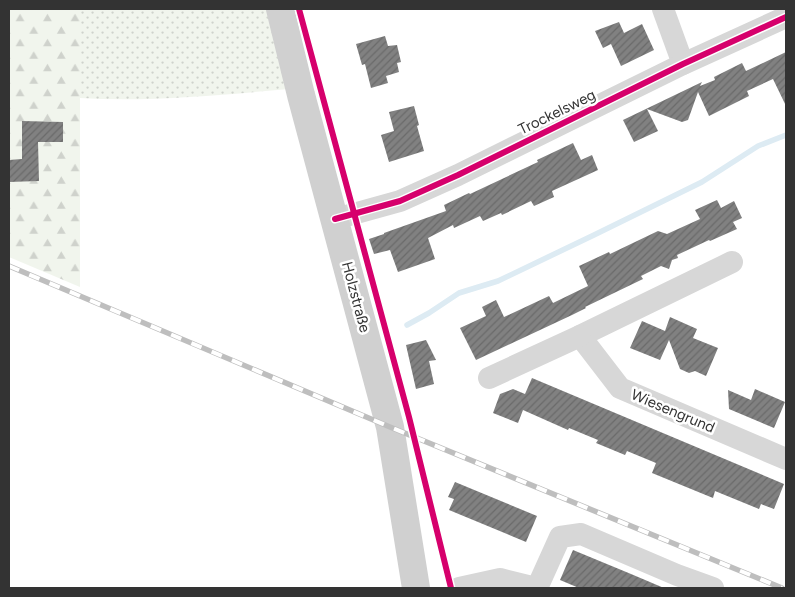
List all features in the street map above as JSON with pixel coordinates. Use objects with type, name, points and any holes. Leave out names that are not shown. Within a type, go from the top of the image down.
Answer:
[{"type":"main road","name":"Holzstraße","points":[[280,9],[301,95],[390,427],[416,588]]},
{"type":"street","points":[[663,9],[684,64]]},
{"type":"street","name":"Trockelsweg","points":[[335,219],[400,201],[786,17]]},
{"type":"street","points":[[489,378],[732,262]]},
{"type":"street","name":"Wiesengrund","points":[[580,336],[620,388],[786,459]]},
{"type":"street","points":[[459,588],[500,579],[536,588],[560,537],[581,534],[677,575],[713,588]]},
{"type":"green space","points":[[9,9],[80,9],[80,287],[9,257]]},
{"type":"green space","points":[[80,9],[270,9],[289,89],[211,96],[80,98]]},
{"type":"building","points":[[619,22],[624,33],[642,24],[654,50],[621,66],[611,44],[603,48],[595,31]]},
{"type":"building","points":[[385,36],[388,46],[397,45],[401,62],[397,63],[399,72],[386,76],[388,83],[371,88],[365,64],[362,65],[356,44]]},
{"type":"building","points":[[786,52],[786,106],[773,79],[747,91],[749,96],[709,116],[698,92],[688,120],[682,122],[647,109],[658,131],[634,142],[623,120],[702,82],[700,86],[715,80],[714,77],[742,63],[746,71]]},
{"type":"building","points":[[414,106],[424,151],[389,162],[381,135],[394,131],[389,112]]},
{"type":"building","points":[[22,121],[63,122],[63,142],[38,142],[39,181],[9,182],[9,160],[22,159]]},
{"type":"building","points":[[573,143],[581,160],[592,155],[598,170],[552,191],[554,197],[534,206],[531,201],[502,215],[501,213],[483,221],[480,216],[454,228],[453,225],[428,238],[435,259],[398,272],[390,250],[374,254],[369,239],[446,211],[444,205],[538,162],[537,160]]},
{"type":"building","points":[[717,200],[721,208],[734,201],[742,218],[733,222],[737,229],[677,255],[678,258],[672,260],[669,269],[661,266],[641,276],[643,279],[586,308],[476,360],[460,328],[486,316],[482,307],[496,300],[504,317],[549,296],[553,303],[588,286],[579,266],[609,252],[610,254],[658,231],[667,234],[700,219],[695,210]]},
{"type":"building","points":[[670,317],[697,329],[693,338],[718,348],[706,376],[695,371],[689,373],[680,369],[669,340],[660,360],[630,348],[642,321],[665,331]]},
{"type":"building","points":[[426,340],[436,360],[429,361],[434,384],[416,389],[406,345]]},
{"type":"building","points":[[532,378],[784,484],[774,509],[761,504],[759,509],[715,491],[713,498],[652,473],[656,463],[627,451],[625,455],[596,443],[598,440],[569,428],[568,430],[523,410],[518,423],[493,413],[500,394],[513,389],[525,394]]},
{"type":"building","points":[[755,389],[785,402],[774,428],[729,409],[728,390],[751,400]]},
{"type":"building","points":[[455,482],[537,516],[526,542],[449,510],[454,499],[448,497]]},
{"type":"building","points":[[573,550],[664,588],[579,588],[560,580]]},
{"type":"waterway","points":[[407,325],[459,293],[498,281],[594,235],[702,182],[758,146],[786,135]]},
{"type":"railway","points":[[9,266],[390,427],[782,588]]},
{"type":"cycle path","points":[[299,9],[409,417],[451,588]]},
{"type":"cycle path","points":[[335,219],[400,201],[458,175],[683,64],[786,17]]}]
